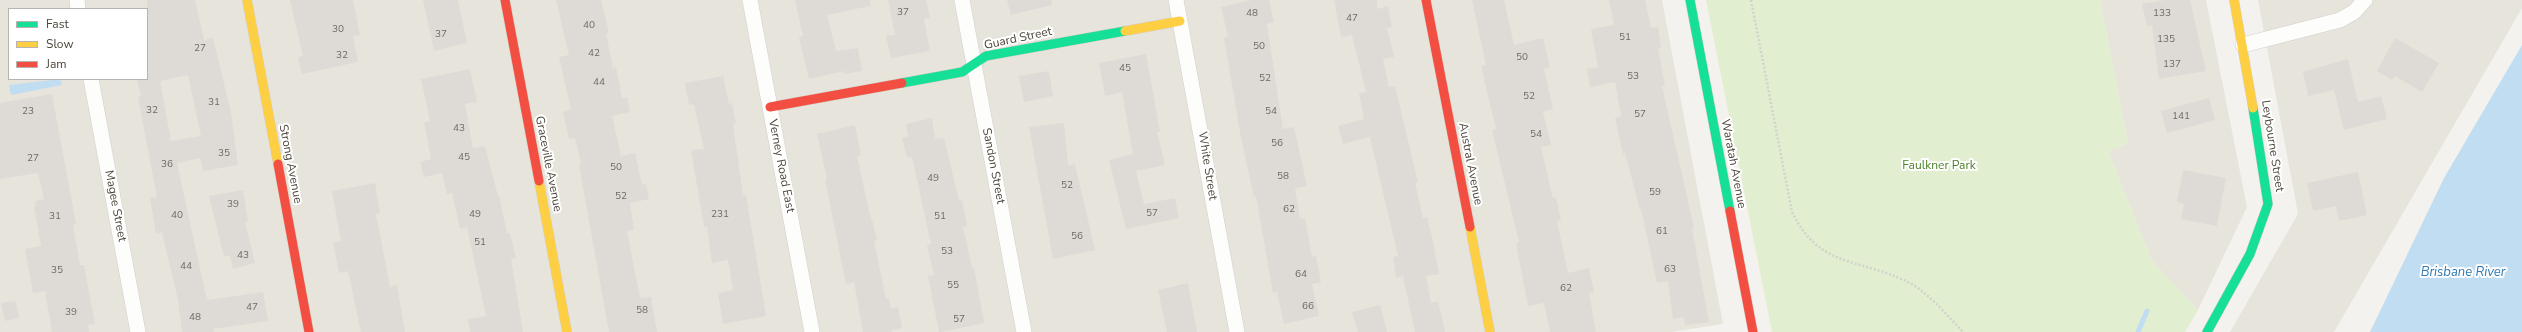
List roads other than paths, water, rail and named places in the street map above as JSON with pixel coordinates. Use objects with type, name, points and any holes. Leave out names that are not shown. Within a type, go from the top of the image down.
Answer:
[{"type":"street","name":"Strong Avenue","points":[[247,0],[309,332]]},
{"type":"street","name":"Graceville Avenue","points":[[505,0],[567,332]]},
{"type":"street","name":"Verney Road East","points":[[750,0],[812,332]]},
{"type":"street","name":"Sandon Street","points":[[962,0],[1024,332]]},
{"type":"street","name":"White Street","points":[[1176,0],[1237,332]]},
{"type":"street","name":"Austral Avenue","points":[[1426,0],[1490,332]]},
{"type":"street","name":"Waratah Avenue","points":[[1690,0],[1753,332]]},
{"type":"street","name":"Leybourne Street","points":[[2208,332],[2250,254],[2268,204],[2243,45],[2234,0]]},
{"type":"street","points":[[2243,45],[2340,20],[2354,12],[2365,0]]},
{"type":"street","name":"Guard Street","points":[[770,107],[962,72],[986,56],[1180,21]]},
{"type":"street","name":"Magee Street","points":[[91,80],[138,332]]},
{"type":"water","name":"Brisbane River","points":[[2522,45],[2522,332],[2370,332],[2444,178]]},
{"type":"water","points":[[60,80],[62,85],[11,95],[9,85]]},
{"type":"waterway","points":[[2138,332],[2147,311]]},
{"type":"park label","name":"Faulkner Park","points":[[1939,166]]}]
